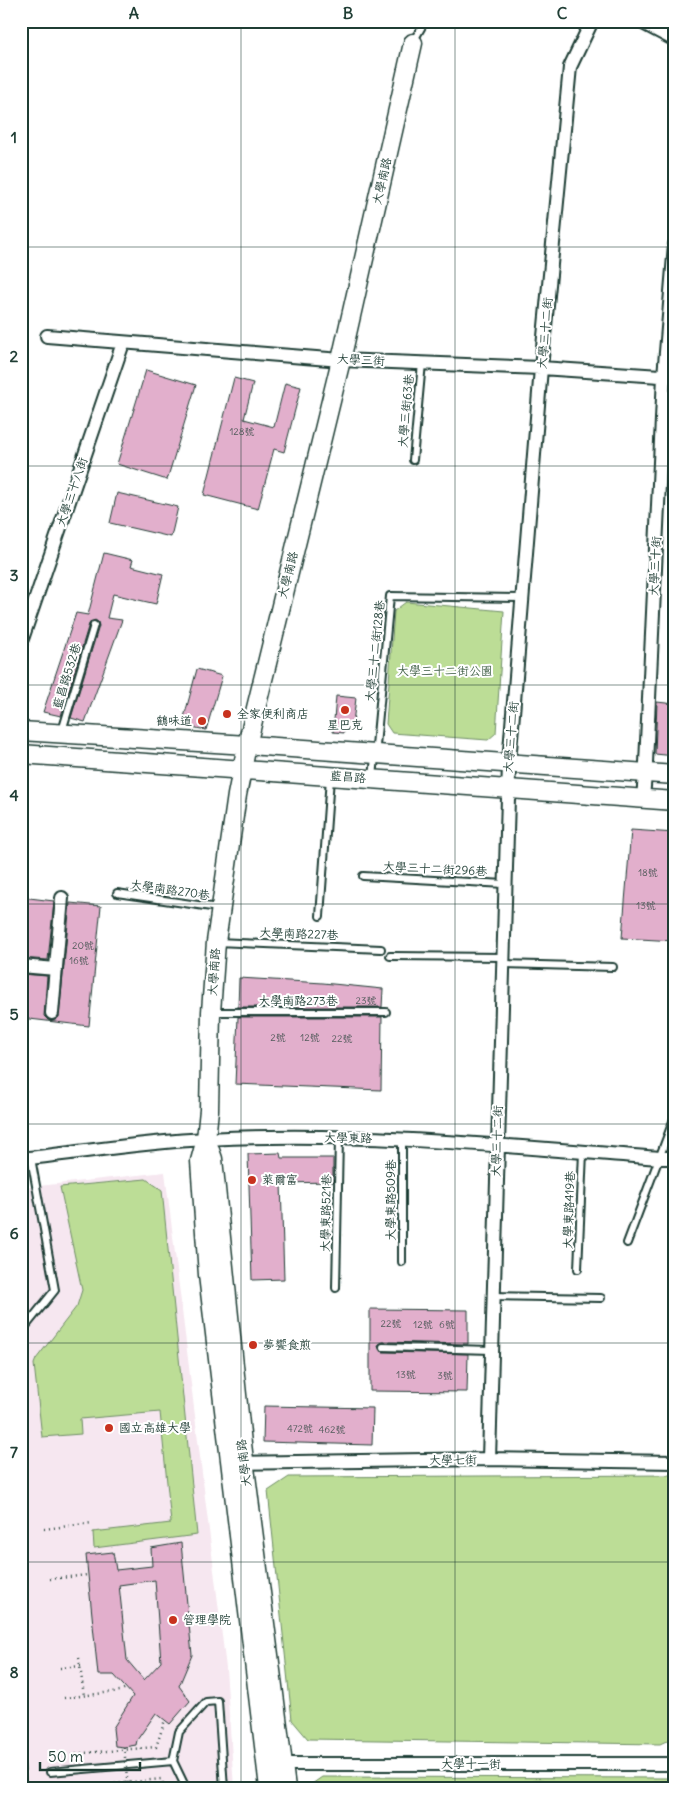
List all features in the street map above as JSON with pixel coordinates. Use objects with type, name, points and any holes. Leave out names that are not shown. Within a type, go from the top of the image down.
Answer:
[{"type":"street","name":"大學三十二街","points":[[489,1459],[504,960],[507,788],[542,368],[570,67],[592,21]]},
{"type":"street","points":[[639,21],[675,40]]},
{"type":"street","name":"大學南路","points":[[286,1788],[275,1764],[238,1463],[208,1275],[200,1160],[206,1139],[216,942],[242,769],[341,360],[413,43]]},
{"type":"street","name":"大學三十街","points":[[642,798],[669,376],[675,244]]},
{"type":"street","name":"大學三街","points":[[47,336],[341,360],[542,368],[669,376]]},
{"type":"street","name":"大學三十八街","points":[[21,642],[123,343]]},
{"type":"street","name":"藍昌路","points":[[21,731],[675,775]]},
{"type":"street","name":"藍昌路","points":[[21,754],[675,800]]},
{"type":"street","points":[[52,1013],[62,898]]},
{"type":"street","points":[[21,966],[56,969]]},
{"type":"street","name":"大學東路","points":[[26,1158],[206,1139],[339,1138],[497,1144],[675,1158]]},
{"type":"street","name":"大學七街","points":[[238,1463],[489,1459],[675,1462]]},
{"type":"street","name":"大學南路","points":[[269,1788],[275,1764]]},
{"type":"street","name":"大學十一街","points":[[275,1764],[675,1764]]},
{"type":"lane","name":"大學南路","points":[[413,43],[425,21]]},
{"type":"lane","name":"大學三街63巷","points":[[413,460],[422,363]]},
{"type":"lane","name":"大學三十二街128巷","points":[[373,778],[390,596],[522,598]]},
{"type":"lane","name":"藍昌路532巷","points":[[61,734],[94,625]]},
{"type":"lane","points":[[320,916],[330,775]]},
{"type":"lane","name":"大學三十二街296巷","points":[[363,876],[505,884]]},
{"type":"lane","name":"大學南路270巷","points":[[117,893],[220,908]]},
{"type":"lane","name":"大學南路227巷","points":[[216,942],[381,949]]},
{"type":"lane","points":[[390,956],[504,960],[612,967]]},
{"type":"lane","name":"大學南路273巷","points":[[211,1012],[386,1012]]},
{"type":"lane","points":[[627,1243],[675,1116]]},
{"type":"lane","name":"大學東路521巷","points":[[336,1288],[339,1138]]},
{"type":"lane","name":"大學東路509巷","points":[[402,1139],[402,1262]]},
{"type":"lane","name":"大學東路419巷","points":[[578,1268],[583,1152]]},
{"type":"lane","points":[[21,1332],[55,1290],[26,1158]]},
{"type":"lane","points":[[493,1296],[602,1298]]},
{"type":"lane","points":[[383,1347],[492,1350]]},
{"type":"lane","points":[[186,1788],[173,1761],[179,1732],[206,1702],[218,1701],[224,1788]]},
{"type":"lane","points":[[50,1772],[173,1761]]},
{"type":"path","points":[[44,1529],[92,1523]]},
{"type":"path","points":[[50,1579],[88,1575]]},
{"type":"path","points":[[79,1658],[84,1696]]},
{"type":"path","points":[[60,1668],[80,1666]]},
{"type":"path","points":[[64,1698],[120,1691],[126,1688]]},
{"type":"path","points":[[71,1754],[156,1747],[165,1720]]},
{"type":"path","points":[[124,1747],[128,1788]]},
{"type":"path","points":[[74,1788],[161,1779],[165,1788]]},
{"type":"shaded area","name":"國立高雄大學","points":[[165,1172],[226,1668],[234,1788],[21,1788],[21,1188]]},
{"type":"green space","name":"大學三十二街公園","points":[[406,602],[504,611],[496,733],[488,740],[392,733],[386,724],[394,611]]},
{"type":"green space","points":[[146,1179],[162,1190],[197,1535],[94,1548],[93,1532],[171,1523],[160,1412],[80,1419],[81,1434],[42,1437],[34,1364],[77,1306],[82,1290],[60,1187]]},
{"type":"green space","points":[[675,1475],[675,1737],[660,1744],[308,1739],[292,1720],[268,1491],[289,1477]]},
{"type":"green space","points":[[21,1727],[27,1788],[21,1788]]},
{"type":"green space","points":[[322,1777],[675,1778],[675,1788],[309,1788],[309,1786]]},
{"type":"building","points":[[146,370],[196,385],[167,480],[117,464]]},
{"type":"building","points":[[234,378],[253,383],[244,419],[274,427],[285,383],[301,387],[284,452],[274,449],[258,509],[204,495]]},
{"type":"building","points":[[117,493],[178,507],[171,537],[110,523]]},
{"type":"building","points":[[104,553],[133,560],[131,566],[163,574],[156,604],[113,594],[107,618],[122,620],[85,722],[71,718],[99,626],[95,620],[89,624],[61,716],[43,712],[76,613],[88,615]]},
{"type":"building","points":[[197,669],[222,676],[206,730],[182,725]]},
{"type":"building","name":"星巴克","points":[[336,696],[356,698],[353,723],[345,722],[344,733],[333,732]]},
{"type":"building","points":[[657,702],[675,704],[675,756],[655,754]]},
{"type":"building","points":[[631,830],[675,833],[675,941],[622,938]]},
{"type":"building","points":[[21,897],[54,901],[48,960],[21,958]]},
{"type":"building","points":[[70,903],[101,906],[89,1026],[21,1018],[21,974],[47,976],[44,1016],[52,1021],[59,1017]]},
{"type":"building","points":[[239,978],[383,989],[382,1007],[238,1007]]},
{"type":"building","points":[[238,1017],[382,1017],[381,1090],[235,1084]]},
{"type":"building","points":[[280,1153],[281,1158],[333,1158],[333,1182],[281,1183],[284,1279],[252,1280],[248,1154]]},
{"type":"building","points":[[370,1309],[468,1310],[468,1344],[383,1342],[378,1347],[383,1352],[468,1354],[467,1392],[370,1391]]},
{"type":"building","points":[[264,1406],[373,1408],[372,1445],[263,1442]]},
{"type":"building","name":"管理學院","points":[[181,1543],[192,1655],[179,1686],[190,1701],[170,1724],[156,1713],[137,1740],[136,1745],[115,1746],[113,1728],[133,1696],[114,1675],[98,1675],[86,1555],[113,1552],[116,1570],[152,1566],[151,1548]],"holes":[[[155,1580],[161,1662],[144,1680],[127,1660],[119,1585]]]},
{"type":"place","name":"星巴克","points":[[345,710]]},
{"type":"place","name":"全家便利商店","points":[[227,714]]},
{"type":"place","name":"鶴味道","points":[[202,721]]},
{"type":"place","name":"萊爾富","points":[[252,1180]]},
{"type":"place","name":"夢饗食煎","points":[[253,1345]]},
{"type":"place","name":"國立高雄大學","points":[[109,1428]]},
{"type":"place","name":"管理學院","points":[[173,1620]]}]
